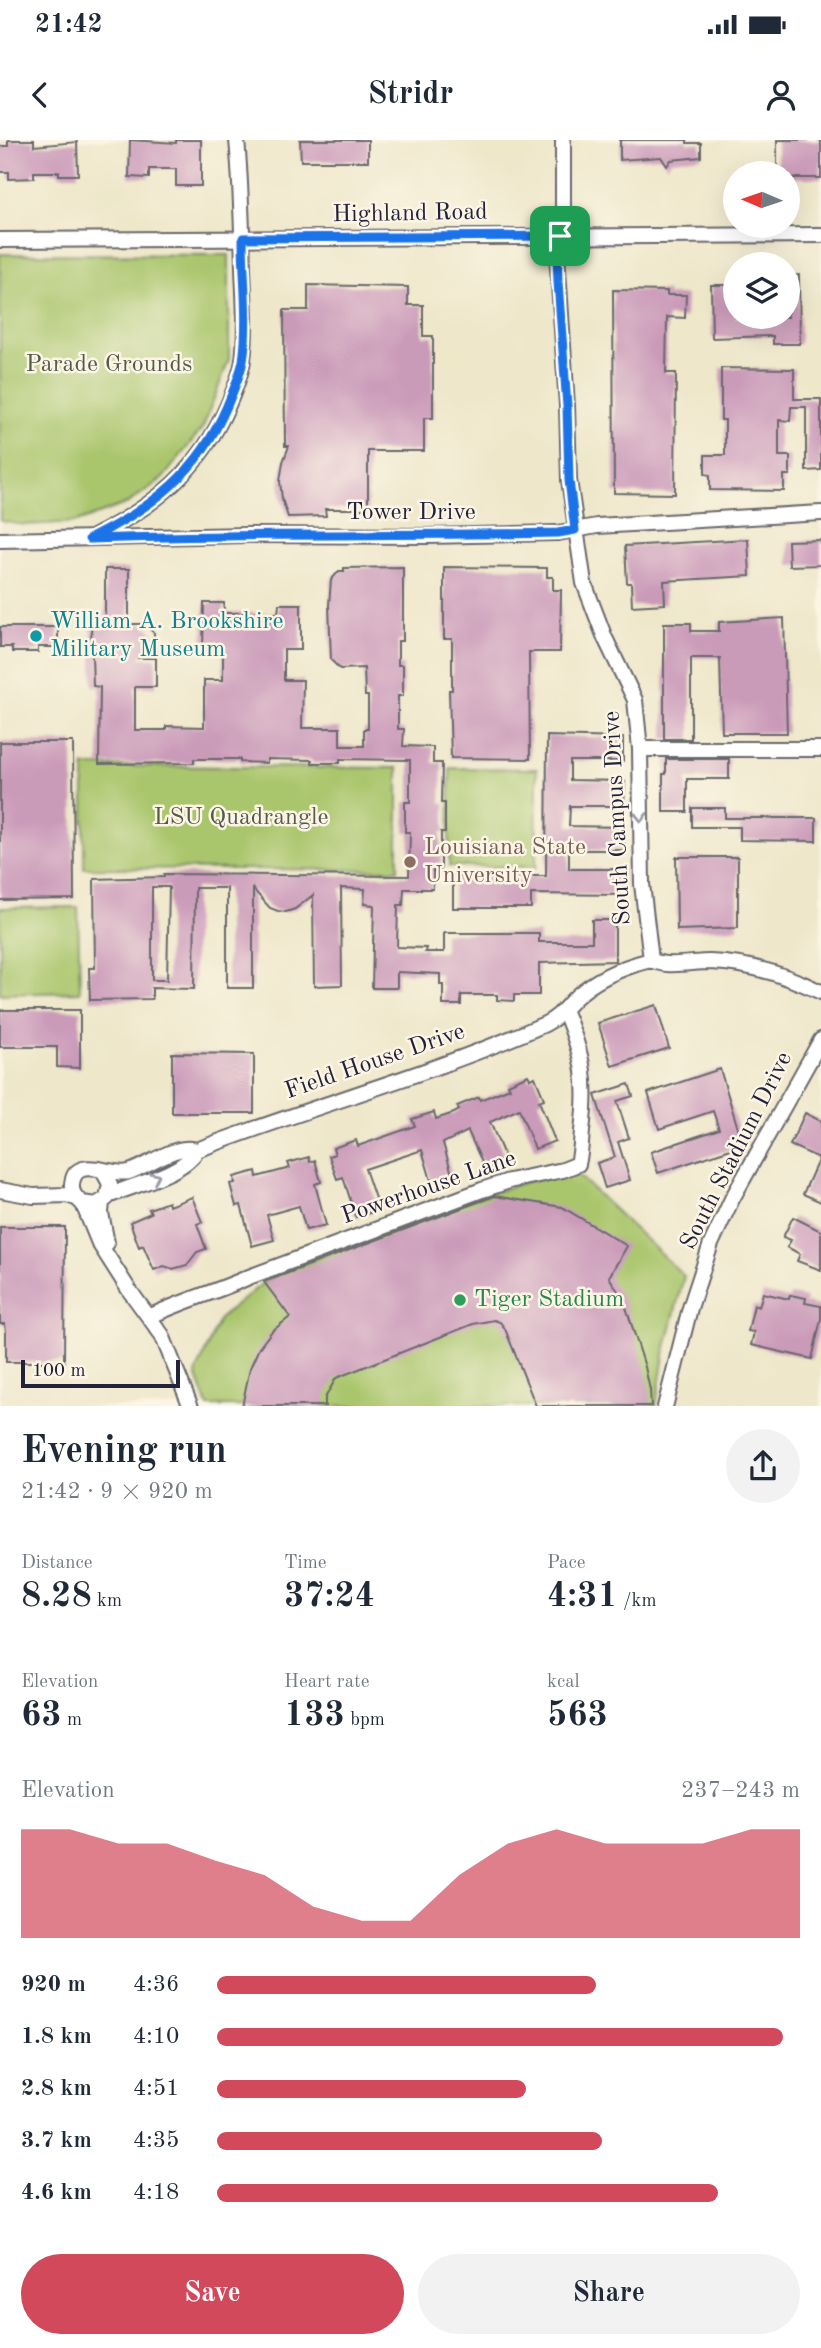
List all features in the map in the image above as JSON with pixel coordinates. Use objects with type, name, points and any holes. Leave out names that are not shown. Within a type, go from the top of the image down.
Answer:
[{"type":"street","points":[[89,539],[124,522],[158,498],[198,458],[216,431],[242,364],[243,238],[237,140]]},
{"type":"street","name":"South Campus Drive","points":[[563,140],[563,223],[557,254],[569,480],[584,583],[605,638],[635,700],[640,749],[642,884],[650,960]]},
{"type":"street","name":"Highland Road","points":[[0,240],[821,235]]},
{"type":"street","name":"Tower Drive","points":[[0,540],[558,533],[597,526],[821,513]]},
{"type":"street","points":[[640,749],[821,749]]},
{"type":"street","points":[[650,960],[667,964],[709,962],[752,967],[791,978],[821,992]]},
{"type":"street","name":"Field House Drive","points":[[105,1199],[151,1180],[192,1158],[197,1150],[448,1062],[545,1024],[565,1012],[574,999],[609,973],[650,960]]},
{"type":"street","name":"Powerhouse Lane","points":[[149,1317],[482,1190],[578,1164],[583,1146],[585,1070],[565,1012]]},
{"type":"street","name":"South Stadium Drive","points":[[665,1406],[692,1297],[711,1244],[732,1199],[821,1040]]},
{"type":"street","name":"Field House Drive","points":[[103,1171],[127,1172],[189,1147],[197,1150]]},
{"type":"street","points":[[6,1191],[57,1185],[87,1168],[103,1171],[110,1180],[111,1188],[101,1213],[108,1255]]},
{"type":"street","points":[[75,1177],[72,1185],[99,1243],[162,1335],[191,1406]]},
{"type":"street","points":[[6,1191],[33,1196],[66,1195],[92,1206],[105,1199]]},
{"type":"green space","name":"Parade Grounds","points":[[0,254],[229,255],[229,359],[203,427],[163,478],[128,503],[77,522],[24,525],[0,521]]},
{"type":"green space","name":"LSU Quadrangle","points":[[84,766],[398,768],[398,870],[84,868]]},
{"type":"green space","points":[[450,768],[537,769],[536,867],[449,866]]},
{"type":"green space","points":[[78,907],[80,992],[0,994],[0,908]]},
{"type":"green space","name":"Tiger Stadium","points":[[576,1173],[684,1276],[664,1355],[656,1406],[208,1406],[196,1374],[219,1319],[264,1282],[280,1273],[439,1210],[525,1182]]},
{"type":"building","points":[[8,140],[34,140],[34,146],[77,142],[78,175],[34,172],[34,178],[9,179],[9,172],[0,172],[0,146],[8,146]]},
{"type":"building","points":[[130,140],[176,143],[176,140],[201,140],[201,186],[176,186],[176,169],[149,169],[149,178],[129,177]]},
{"type":"building","points":[[300,140],[368,140],[368,161],[301,161]]},
{"type":"building","points":[[620,140],[687,140],[687,143],[701,143],[701,157],[671,160],[667,166],[661,157],[620,160]]},
{"type":"building","points":[[777,140],[821,140],[821,178],[800,178],[800,161],[777,161]]},
{"type":"building","points":[[308,285],[408,287],[408,305],[423,305],[423,336],[433,336],[433,418],[424,418],[424,451],[368,451],[368,509],[325,509],[326,516],[288,517],[280,481],[289,446],[285,446],[284,310],[308,310]]},
{"type":"building","points":[[711,285],[723,285],[723,329],[800,329],[800,344],[773,344],[773,336],[712,338]]},
{"type":"building","points":[[613,290],[667,291],[667,295],[686,295],[685,318],[667,317],[666,373],[676,373],[675,494],[614,493]]},
{"type":"building","points":[[721,368],[794,369],[794,399],[821,399],[821,470],[806,471],[806,407],[791,407],[790,421],[779,420],[779,456],[790,456],[790,475],[784,475],[784,491],[710,490],[710,475],[705,474],[705,455],[725,455],[725,420],[721,420]]},
{"type":"building","points":[[748,539],[750,576],[664,581],[665,604],[632,606],[631,583],[627,583],[625,546]]},
{"type":"building","points":[[821,540],[821,565],[789,566],[788,541]]},
{"type":"building","points":[[403,567],[403,641],[398,641],[398,665],[403,665],[403,696],[398,696],[398,729],[404,729],[403,746],[433,747],[433,763],[442,763],[441,803],[445,803],[445,832],[441,832],[441,872],[433,871],[433,889],[404,889],[403,905],[398,905],[397,947],[444,952],[444,933],[539,933],[539,942],[592,942],[592,920],[615,920],[615,961],[539,963],[539,995],[514,995],[514,1001],[497,1000],[497,995],[461,995],[461,1005],[443,1005],[440,974],[397,972],[397,988],[372,988],[374,905],[364,904],[365,889],[341,888],[342,985],[314,986],[313,895],[295,909],[286,912],[270,908],[253,889],[253,988],[227,988],[227,888],[195,888],[194,989],[152,988],[152,999],[90,1000],[89,968],[95,968],[94,879],[164,877],[164,874],[409,876],[410,832],[405,832],[405,802],[410,802],[410,760],[340,759],[340,763],[312,763],[312,760],[267,759],[267,763],[240,762],[240,759],[194,759],[194,763],[99,764],[100,687],[93,686],[91,624],[105,624],[105,569],[129,569],[129,624],[144,624],[154,633],[154,644],[139,658],[156,658],[156,687],[135,687],[135,730],[166,730],[166,726],[204,727],[204,680],[223,680],[223,650],[203,650],[204,603],[224,603],[224,613],[278,613],[279,604],[301,604],[301,650],[284,650],[284,680],[303,680],[302,728],[340,728],[340,746],[364,746],[364,729],[368,729],[368,696],[365,696],[364,668],[340,669],[331,660],[331,580],[339,571],[344,571],[344,568]],"holes":[[[152,887],[169,887],[167,980],[152,980]]]},
{"type":"building","points":[[444,567],[547,568],[547,577],[553,577],[553,590],[561,590],[560,652],[529,652],[530,759],[451,758],[449,690],[452,690],[452,639],[444,639]]},
{"type":"building","points":[[784,618],[787,733],[722,733],[720,658],[691,658],[691,739],[664,739],[664,623],[691,623],[691,631],[719,631],[719,622]]},
{"type":"building","points":[[0,627],[58,627],[58,647],[38,647],[38,652],[12,652],[12,647],[0,647]]},
{"type":"building","points":[[547,736],[623,738],[623,761],[570,761],[570,780],[625,781],[624,806],[570,806],[569,826],[624,827],[624,850],[569,850],[569,869],[624,869],[624,895],[531,894],[531,908],[453,908],[453,876],[546,876]]},
{"type":"building","points":[[0,742],[73,742],[74,899],[0,900]]},
{"type":"building","points":[[666,759],[729,759],[729,779],[687,779],[687,812],[663,812],[663,774],[666,774]]},
{"type":"building","points":[[692,808],[725,808],[725,818],[816,818],[816,841],[740,840],[740,827],[692,827]]},
{"type":"building","points":[[676,857],[738,857],[738,928],[677,930]]},
{"type":"building","points":[[656,1005],[669,1048],[612,1066],[598,1023]]},
{"type":"building","points":[[0,1010],[80,1010],[80,1068],[57,1067],[57,1047],[0,1047]]},
{"type":"building","points":[[172,1053],[254,1054],[254,1113],[172,1113]]},
{"type":"building","points":[[720,1069],[743,1145],[658,1173],[651,1152],[719,1129],[713,1111],[659,1129],[648,1093]]},
{"type":"building","points":[[528,1075],[530,1079],[535,1077],[544,1099],[539,1101],[555,1141],[535,1149],[519,1109],[490,1122],[506,1160],[485,1169],[468,1131],[443,1143],[454,1181],[433,1187],[422,1150],[365,1169],[379,1210],[356,1217],[343,1177],[337,1179],[329,1156],[335,1154],[333,1148],[356,1140],[358,1146],[415,1126],[412,1119],[434,1112],[436,1119],[454,1113],[459,1110],[457,1106],[510,1088],[508,1084]]},
{"type":"building","points":[[629,1084],[633,1096],[617,1101],[629,1138],[618,1142],[630,1180],[605,1188],[597,1163],[615,1157],[595,1095]]},
{"type":"building","points":[[805,1113],[821,1121],[821,1202],[803,1194],[819,1158],[790,1145]]},
{"type":"building","points":[[309,1157],[310,1162],[315,1160],[321,1182],[315,1184],[326,1225],[306,1230],[299,1206],[267,1215],[274,1240],[252,1246],[241,1205],[236,1206],[230,1184],[235,1183],[234,1177],[256,1171],[257,1177],[290,1168],[288,1163]]},
{"type":"building","name":"Tiger Stadium","points":[[494,1196],[562,1207],[627,1246],[609,1277],[624,1301],[645,1367],[651,1406],[536,1406],[505,1329],[500,1322],[494,1320],[473,1324],[336,1378],[325,1398],[325,1406],[242,1406],[250,1368],[259,1348],[272,1331],[290,1317],[264,1282]]},
{"type":"building","points":[[192,1197],[202,1222],[197,1224],[206,1249],[197,1252],[187,1265],[173,1269],[164,1266],[154,1270],[143,1245],[139,1247],[130,1222],[151,1213],[149,1209],[168,1202],[169,1206]]},
{"type":"building","points":[[793,1217],[821,1231],[821,1270],[797,1261],[800,1254],[787,1247],[791,1240],[783,1237]]},
{"type":"building","points":[[0,1227],[65,1227],[64,1362],[6,1362],[5,1324],[0,1324]]},
{"type":"building","points":[[763,1293],[789,1299],[790,1295],[806,1298],[805,1303],[821,1306],[821,1319],[812,1359],[751,1345],[754,1332],[748,1331],[754,1305],[759,1307]]},
{"type":"place","name":"William A. Brookshire Military Museum","points":[[36,636]]},
{"type":"place","name":"Louisiana State University","points":[[410,862]]},
{"type":"place","name":"Tiger Stadium","points":[[460,1300]]},
{"type":"route","points":[[560,236],[557,254],[558,282],[567,406],[569,480],[575,530],[558,533],[442,536],[249,535],[89,539],[124,522],[158,498],[186,472],[216,431],[242,364],[243,238],[560,236]]}]
